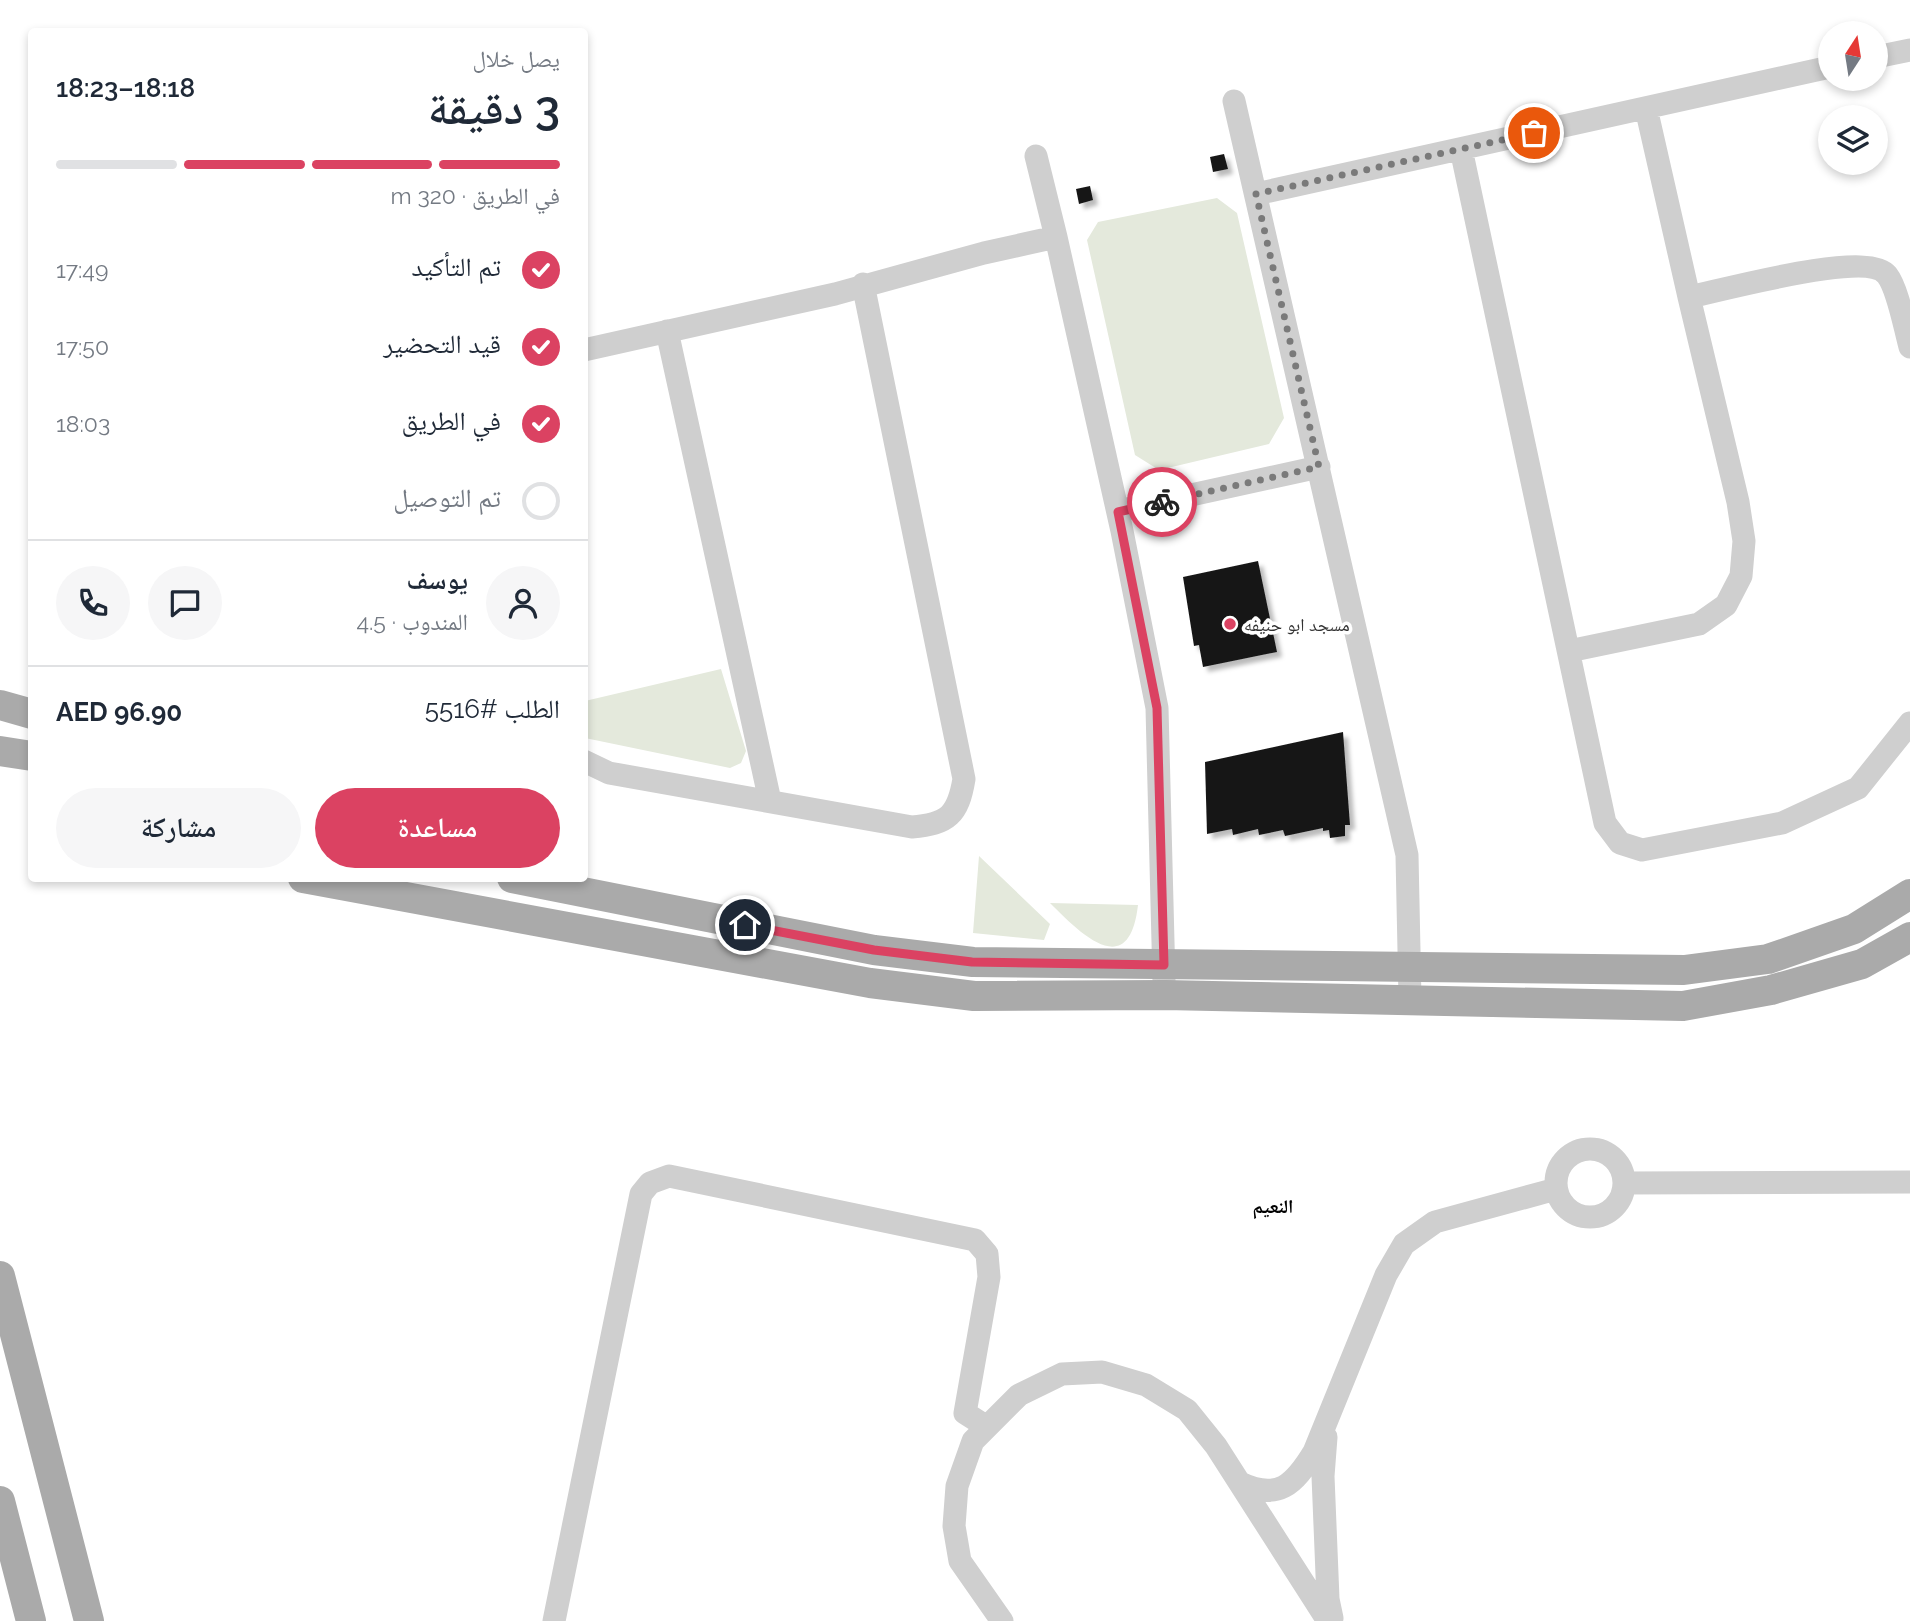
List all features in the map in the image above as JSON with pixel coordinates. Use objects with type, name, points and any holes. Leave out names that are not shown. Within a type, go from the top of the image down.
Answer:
[{"type":"main road","points":[[0,705],[28,713]]},
{"type":"main road","points":[[345,882],[870,983],[974,996],[1165,995],[1684,1006],[1772,990],[1862,964],[1910,937]]},
{"type":"main road","points":[[532,882],[874,950],[972,962],[1684,970],[1769,960],[1854,929],[1910,894]]},
{"type":"main road","points":[[0,1276],[89,1621]]},
{"type":"main road","points":[[0,1501],[31,1621]]},
{"type":"street","points":[[1888,55],[1910,50]]},
{"type":"street","points":[[1256,194],[1818,70]]},
{"type":"street","points":[[1234,101],[1407,855],[1410,999]]},
{"type":"street","points":[[1569,651],[1699,624],[1726,605],[1741,576],[1744,541],[1738,502],[1646,108]]},
{"type":"street","points":[[1461,149],[1605,823],[1620,843],[1642,850],[1782,823],[1858,788],[1910,723]]},
{"type":"street","points":[[1036,156],[1118,512],[1157,708],[1165,995]]},
{"type":"street","points":[[588,349],[835,294],[863,284],[1056,237]]},
{"type":"street","points":[[1689,298],[1830,267],[1872,265],[1887,275],[1910,347]]},
{"type":"street","points":[[588,763],[609,773],[912,827],[936,825],[951,815],[961,797],[964,779],[863,284]]},
{"type":"street","points":[[667,331],[770,801]]},
{"type":"street","points":[[1118,512],[1319,467]]},
{"type":"street","points":[[1586,1149],[1598,1150],[1617,1162],[1625,1183],[1618,1204],[1599,1217],[1587,1218],[1566,1209],[1556,1189],[1559,1167],[1575,1152],[1586,1149]]},
{"type":"street","points":[[554,1621],[641,1194],[650,1183],[669,1176],[975,1240],[987,1254],[989,1277],[965,1413],[986,1427]]},
{"type":"street","points":[[1625,1183],[1910,1182]]},
{"type":"street","points":[[1240,1483],[1260,1492],[1282,1489],[1300,1475],[1314,1452],[1386,1275],[1404,1244],[1435,1222],[1556,1189]]},
{"type":"street","points":[[1002,1621],[960,1561],[954,1526],[957,1486],[973,1441],[1019,1395],[1062,1374],[1102,1372],[1146,1385],[1187,1410],[1240,1483],[1331,1621]]},
{"type":"street","points":[[1328,1416],[1323,1476],[1331,1621]]},
{"type":"shaded area","points":[[1217,198],[1237,213],[1284,418],[1269,444],[1159,470],[1135,455],[1087,240],[1098,222]]},
{"type":"shaded area","points":[[721,669],[746,751],[741,763],[730,768],[588,739],[588,700]]},
{"type":"shaded area","points":[[979,856],[1050,924],[1044,940],[973,933]]},
{"type":"shaded area","points":[[1050,903],[1138,905],[1133,929],[1125,942],[1114,947],[1089,937]]},
{"type":"building","points":[[1224,154],[1228,169],[1213,172],[1210,157]]},
{"type":"building","points":[[1090,186],[1093,200],[1079,204],[1076,189]]},
{"type":"building","name":"مسجد ابو حنيفه","points":[[1258,561],[1277,652],[1203,667],[1199,645],[1194,646],[1183,577]]},
{"type":"building","points":[[1343,732],[1350,825],[1345,825],[1345,836],[1330,838],[1329,830],[1323,831],[1323,828],[1285,836],[1283,830],[1259,835],[1258,829],[1233,835],[1232,829],[1207,834],[1205,762]]},
{"type":"way so far","points":[[1162,502],[1319,467],[1256,194],[1534,133]]},
{"type":"place","name":"مسجد ابو حنيفه","points":[[1230,624]]},
{"type":"district","name":"النعيم","points":[[1273,1206]]},
{"type":"route","points":[[745,925],[874,950],[972,962],[1164,965],[1157,708],[1118,512],[1162,502]]}]
